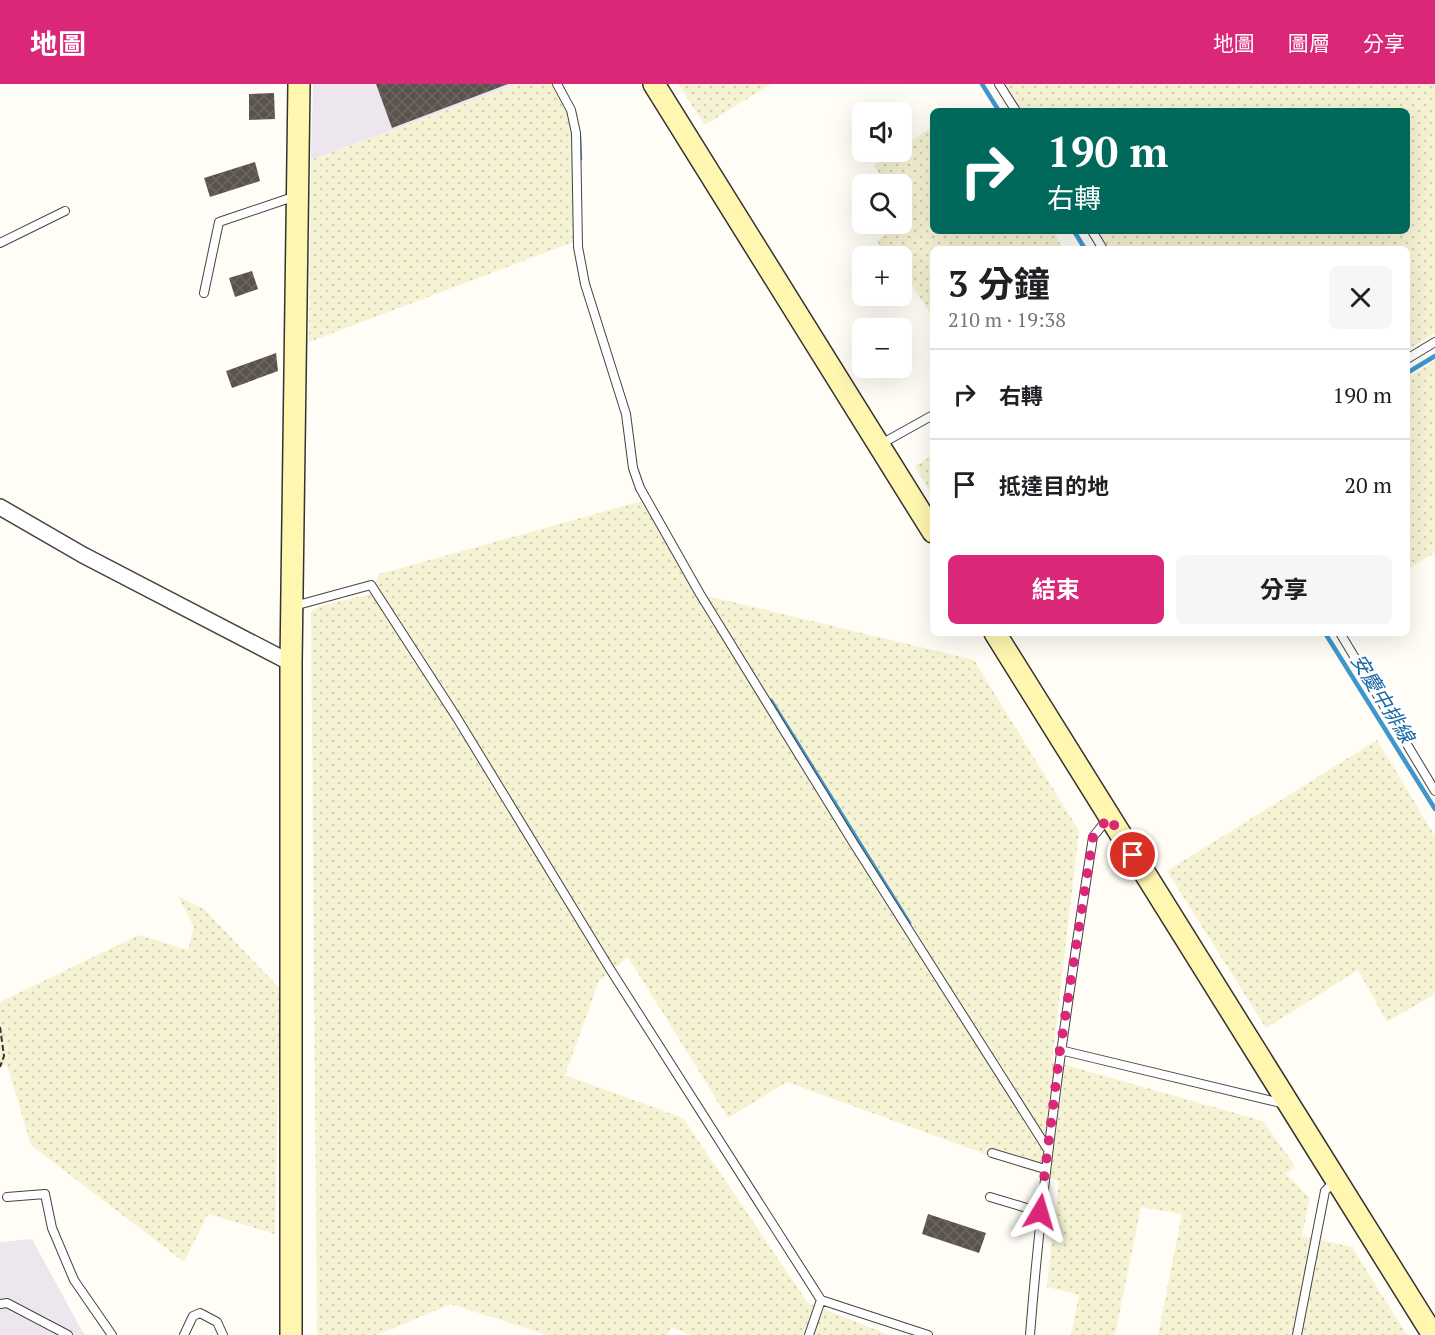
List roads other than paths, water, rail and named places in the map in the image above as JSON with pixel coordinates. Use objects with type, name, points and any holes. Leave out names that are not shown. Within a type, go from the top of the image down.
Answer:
[{"type":"main road","points":[[291,1335],[291,663],[298,84]]},
{"type":"main road","points":[[654,84],[930,527]]},
{"type":"main road","points":[[997,636],[1433,1335]]},
{"type":"street","points":[[0,507],[83,555],[291,663]]},
{"type":"lane","points":[[557,84],[571,110],[576,133],[578,247],[585,284],[626,414],[633,468],[640,488],[706,604],[854,844],[1047,1148]]},
{"type":"lane","points":[[999,84],[1014,108]]},
{"type":"lane","points":[[204,293],[219,222],[297,195]]},
{"type":"lane","points":[[0,243],[65,211]]},
{"type":"lane","points":[[1410,357],[1435,342]]},
{"type":"lane","points":[[879,445],[930,417]]},
{"type":"lane","points":[[293,606],[371,585],[457,718],[610,969],[821,1300],[928,1335]]},
{"type":"lane","points":[[1342,636],[1435,791]]},
{"type":"lane","points":[[1030,1335],[1040,1212],[1060,1050],[1093,837],[1109,817]]},
{"type":"lane","points":[[1060,1050],[1292,1106]]},
{"type":"lane","points":[[992,1153],[1045,1169]]},
{"type":"lane","points":[[1297,1335],[1325,1191],[1337,1179]]},
{"type":"lane","points":[[7,1197],[45,1194],[52,1228],[74,1280],[112,1335]]},
{"type":"lane","points":[[990,1197],[1040,1212]]},
{"type":"lane","points":[[809,1335],[821,1300]]},
{"type":"lane","points":[[0,1304],[7,1304],[56,1331],[68,1335]]},
{"type":"lane","points":[[184,1335],[193,1316],[200,1313],[217,1322],[223,1335]]},
{"type":"waterway","name":"安慶中排線","points":[[982,84],[997,108]]},
{"type":"waterway","points":[[579,137],[580,159]]},
{"type":"waterway","name":"安慶中排線","points":[[1076,234],[1083,246]]},
{"type":"waterway","points":[[1410,371],[1435,356]]},
{"type":"waterway","name":"安慶中排線","points":[[1327,636],[1435,809]]},
{"type":"waterway","points":[[771,701],[909,923]]}]
